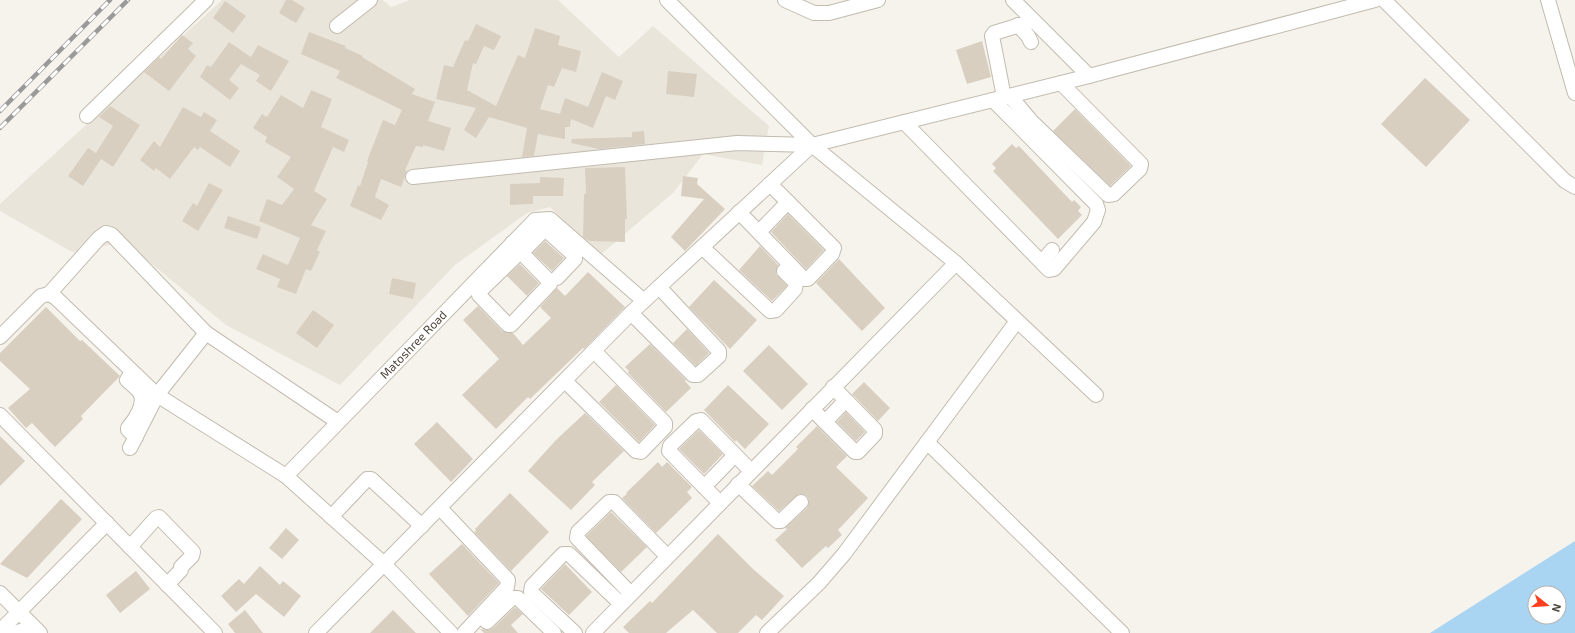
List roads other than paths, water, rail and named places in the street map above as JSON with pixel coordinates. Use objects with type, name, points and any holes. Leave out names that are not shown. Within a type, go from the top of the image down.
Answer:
[{"type":"street","points":[[87,116],[206,0]]},
{"type":"street","points":[[337,26],[370,0]]},
{"type":"street","points":[[667,0],[812,145],[956,263],[1096,395]]},
{"type":"street","points":[[785,0],[814,13],[829,13],[878,0]]},
{"type":"street","points":[[1013,0],[1089,76]]},
{"type":"street","points":[[413,177],[737,143],[812,145],[1089,76],[1375,0]]},
{"type":"street","points":[[1384,0],[1565,181],[1575,187]]},
{"type":"street","points":[[1548,0],[1575,92]]},
{"type":"street","points":[[904,122],[1049,270],[1054,269],[1094,222],[1098,210],[1096,204],[1091,198],[1002,98],[992,36],[994,33],[1033,21]]},
{"type":"street","points":[[1018,25],[1028,36],[1031,42]]},
{"type":"street","points":[[1002,98],[1032,121],[1108,195],[1114,194],[1140,169],[1141,164],[1061,83]]},
{"type":"street","points":[[316,633],[631,313],[812,145]]},
{"type":"street","points":[[736,215],[759,232],[804,279],[808,279],[832,254],[834,248],[770,184]]},
{"type":"street","points":[[759,232],[788,202]]},
{"type":"street","points":[[702,247],[770,311],[776,310],[795,289],[796,284],[736,215]]},
{"type":"street","points":[[556,278],[575,259],[575,256],[540,224],[550,219],[644,301]]},
{"type":"street","name":"Matoshree Road","points":[[286,476],[338,422],[519,248],[540,224]]},
{"type":"street","points":[[0,337],[36,300],[41,296],[49,294],[99,238],[106,233],[112,235],[206,333],[338,422]]},
{"type":"street","points":[[519,248],[550,282],[550,284],[511,325],[508,325],[479,295],[479,292],[519,248]]},
{"type":"street","points":[[1042,262],[1052,250]]},
{"type":"street","points":[[593,633],[956,263]]},
{"type":"street","points":[[631,313],[693,375],[698,375],[719,356],[719,351],[659,287]]},
{"type":"street","points":[[49,294],[56,298],[157,395],[286,476],[384,564],[451,633]]},
{"type":"street","points":[[767,633],[819,583],[844,554],[1017,321]]},
{"type":"street","points":[[132,372],[127,380],[140,393],[141,397],[138,417],[128,428],[133,442],[157,395],[206,333]]},
{"type":"street","points":[[565,381],[636,451],[642,452],[665,427],[665,423],[594,351]]},
{"type":"street","points":[[812,409],[856,452],[858,452],[875,434],[875,430],[833,387]]},
{"type":"street","points":[[825,422],[846,400]]},
{"type":"street","points":[[0,415],[215,633]]},
{"type":"street","points":[[720,503],[669,451],[670,446],[696,421],[701,420],[751,471]]},
{"type":"street","points":[[927,442],[1122,633]]},
{"type":"street","points":[[704,487],[736,455]]},
{"type":"street","points":[[331,517],[367,479],[371,478],[422,526]]},
{"type":"street","points":[[738,484],[777,522],[781,521],[801,502]]},
{"type":"street","points":[[626,599],[577,538],[578,532],[609,502],[614,502],[667,556]]},
{"type":"street","points":[[440,508],[508,580],[507,587],[468,628]]},
{"type":"street","points":[[130,547],[156,518],[159,518],[193,552],[192,556],[180,567],[181,570],[167,584]]},
{"type":"street","points":[[0,592],[20,629],[106,523]]},
{"type":"street","points":[[575,633],[531,592],[532,586],[563,554],[569,554],[626,599]]},
{"type":"street","points":[[468,628],[512,598],[518,598],[554,633]]},
{"type":"water","points":[[1575,541],[1575,633],[1430,633]]},
{"type":"railway","points":[[0,111],[110,0]]},
{"type":"railway","points":[[0,128],[128,0]]}]
